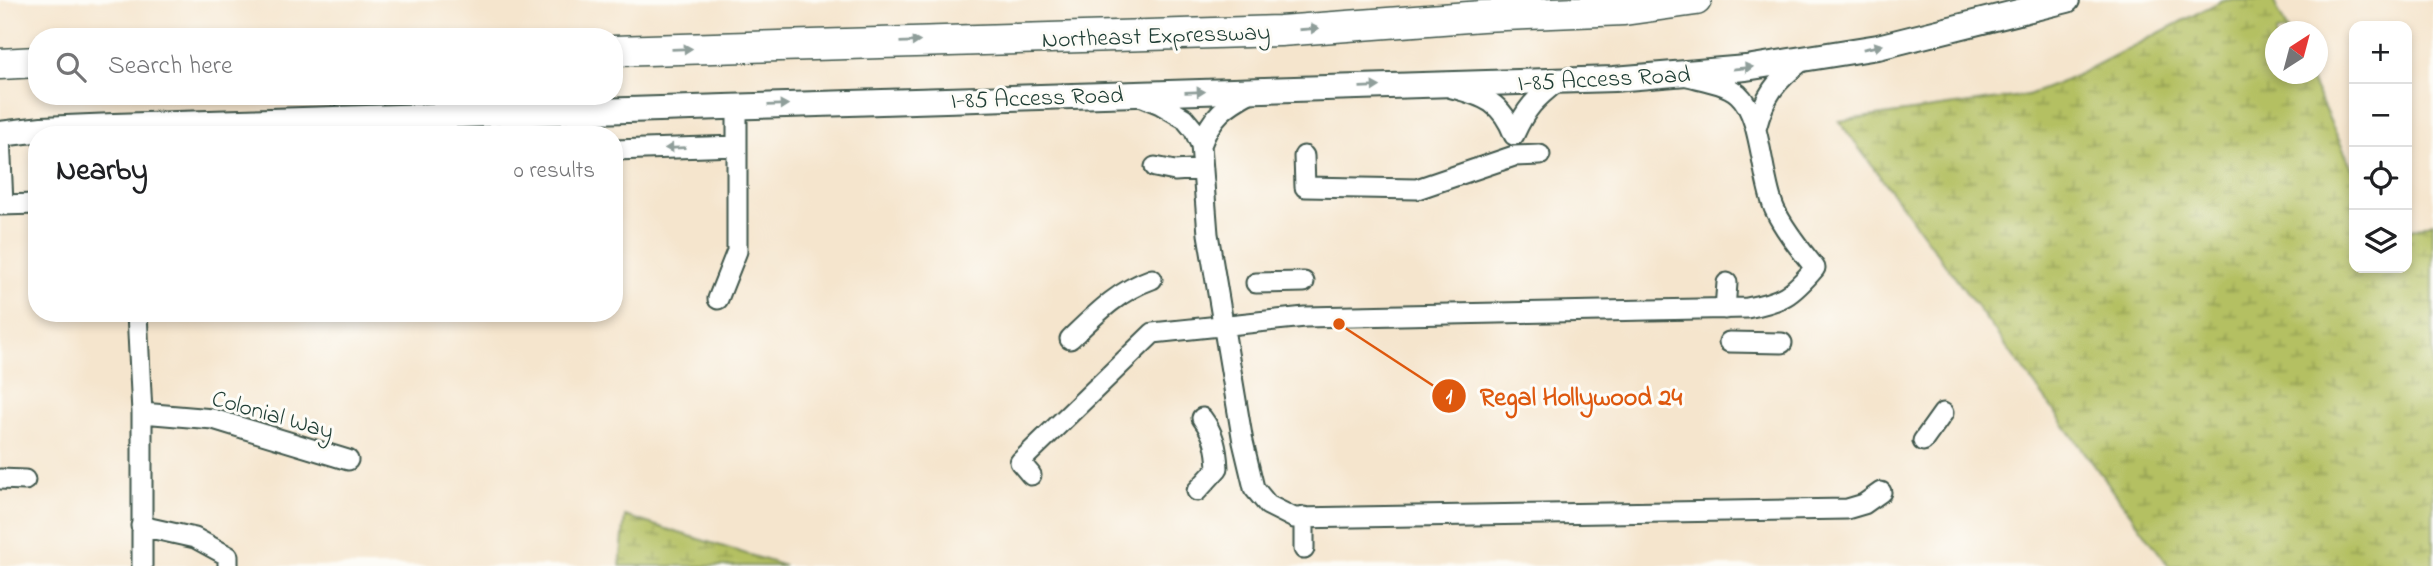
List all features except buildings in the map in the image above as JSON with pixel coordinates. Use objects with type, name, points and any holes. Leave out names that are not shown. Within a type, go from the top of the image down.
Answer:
[{"type":"highway","name":"Northeast Expressway","points":[[623,51],[1280,31],[1482,16],[1624,10],[1696,0]]},
{"type":"highway","points":[[0,64],[28,62]]},
{"type":"main road","name":"I-85 Access Road","points":[[444,126],[737,107],[1440,86],[1680,74],[1746,68],[1878,47],[2067,0]]},
{"type":"main road","name":"I-85 Access Road","points":[[0,135],[28,132]]},
{"type":"street","points":[[1756,129],[1762,107],[1775,83],[1805,58]]},
{"type":"street","points":[[1031,475],[1020,462],[1153,333],[1305,317],[1725,309],[1777,302],[1797,289],[1815,268],[1775,210],[1756,129],[1746,104],[1724,86],[1680,74]]},
{"type":"street","points":[[1440,86],[1486,99],[1507,116],[1514,135],[1527,108],[1558,81]]},
{"type":"street","points":[[1200,145],[1208,128],[1221,111],[1253,91]]},
{"type":"street","points":[[1136,94],[1184,118],[1194,130],[1200,145],[1208,234],[1243,442],[1254,488],[1268,505],[1294,518],[1847,509],[1864,505],[1881,492]]},
{"type":"street","points":[[718,299],[737,251],[737,107]]},
{"type":"street","points":[[0,135],[2,204],[28,204]]},
{"type":"street","points":[[623,150],[737,146]]},
{"type":"street","points":[[1304,156],[1305,187],[1417,189],[1514,156],[1540,155]]},
{"type":"street","points":[[1155,167],[1175,171],[1202,169]]},
{"type":"street","points":[[1070,339],[1107,304],[1133,286],[1153,279]]},
{"type":"street","points":[[1256,283],[1304,282]]},
{"type":"street","points":[[1725,309],[1727,283]]},
{"type":"street","points":[[137,322],[142,413],[142,566]]},
{"type":"street","points":[[1729,342],[1782,343]]},
{"type":"street","name":"Colonial Way","points":[[142,413],[213,419],[348,460]]},
{"type":"street","points":[[1923,441],[1943,413]]},
{"type":"street","points":[[1197,491],[1218,468],[1211,430],[1202,418]]},
{"type":"street","points":[[0,479],[25,480]]},
{"type":"street","points":[[1304,517],[1304,550]]},
{"type":"street","points":[[141,526],[195,538],[228,556],[228,566]]},
{"type":"green space","points":[[2223,0],[2273,0],[2283,21],[2265,21],[2265,84],[2313,84],[2349,161],[2349,273],[2412,273],[2412,230],[2433,222],[2433,566],[2169,566],[1839,121],[2028,95],[2067,80]]},
{"type":"green space","points":[[625,516],[785,566],[620,566]]},
{"type":"place","name":"Regal Hollywood 24","points":[[1339,324]]}]
